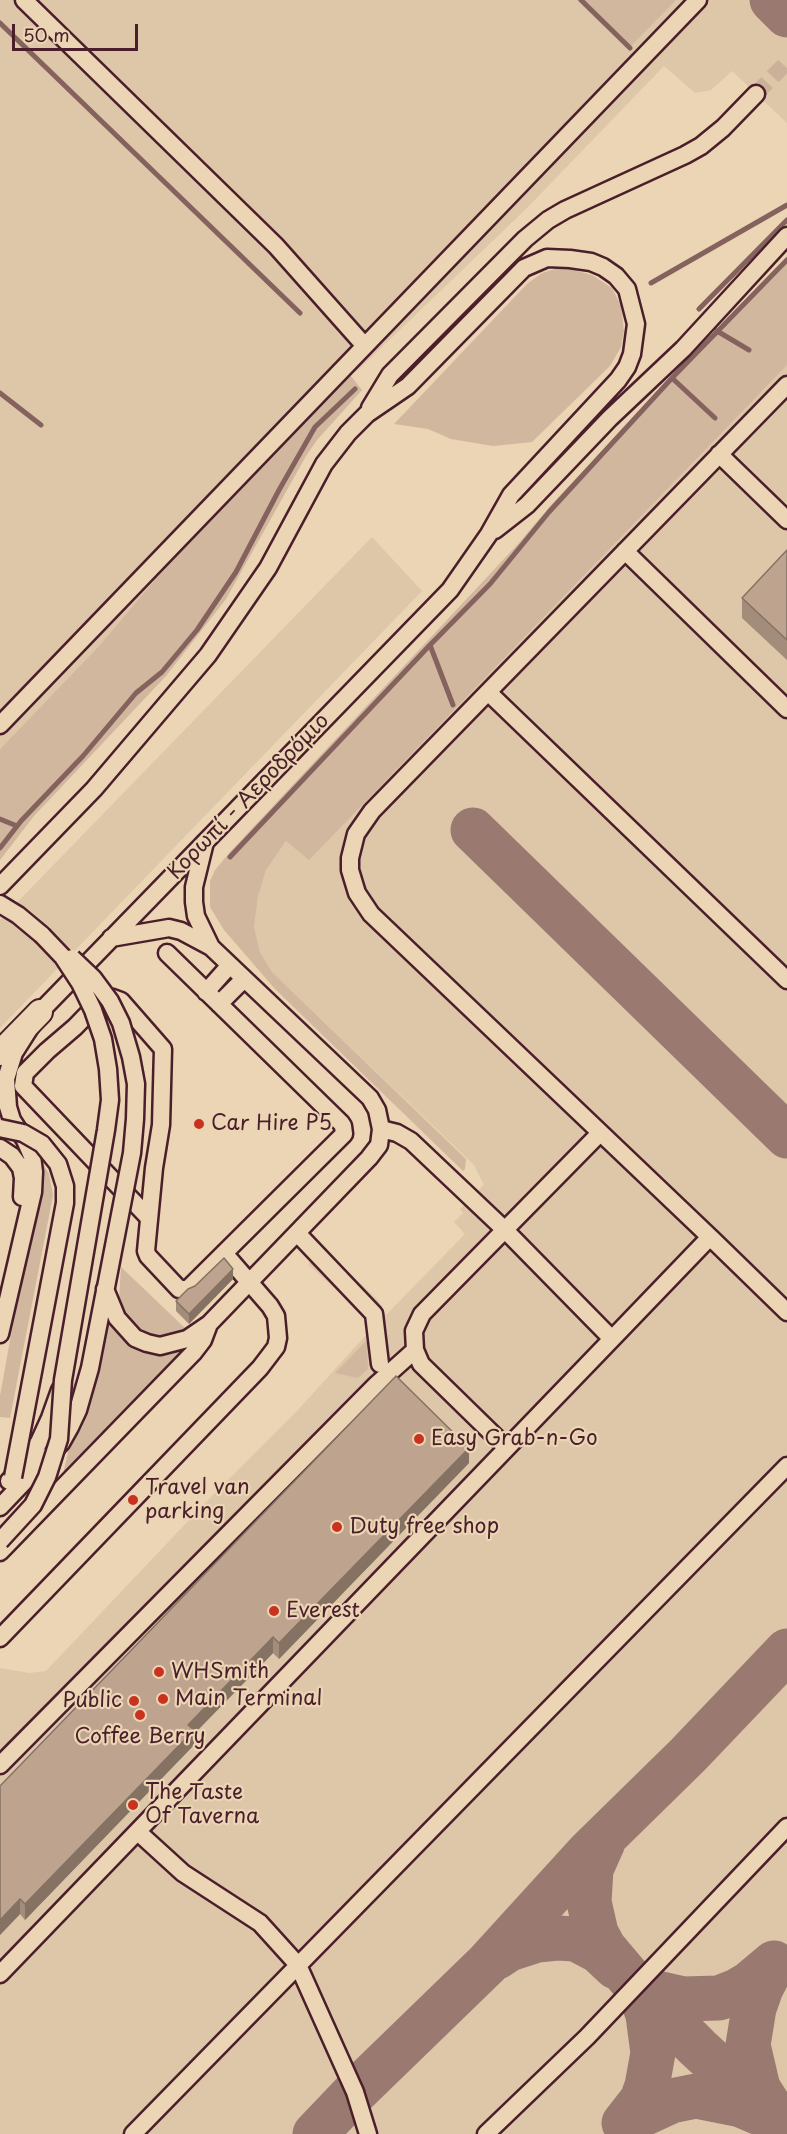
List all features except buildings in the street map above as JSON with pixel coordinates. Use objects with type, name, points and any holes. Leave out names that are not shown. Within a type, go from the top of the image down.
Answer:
[{"type":"highway","name":"Κορωπί - Αεροδρόμιο","points":[[0,1053],[40,1012]]},
{"type":"street","points":[[24,0],[276,246],[364,345]]},
{"type":"street","points":[[0,725],[698,0]]},
{"type":"street","points":[[367,414],[390,375],[525,239],[548,220],[701,146],[723,128],[756,94]]},
{"type":"street","points":[[489,534],[527,505],[610,418],[683,349],[787,236]]},
{"type":"street","points":[[0,886],[94,789],[208,655],[268,568],[324,465],[348,433],[367,414],[408,386],[524,268],[546,258],[591,262],[616,276],[627,288],[636,324],[635,342],[627,367],[618,380],[511,495],[489,534]]},
{"type":"street","points":[[787,385],[372,811],[354,840],[350,858],[352,882],[362,903],[371,914],[787,1312]]},
{"type":"street","points":[[718,454],[787,520]]},
{"type":"street","name":"Κορωπί - Αεροδρόμιο","points":[[40,1012],[450,591],[489,534]]},
{"type":"street","points":[[624,551],[787,709]]},
{"type":"street","points":[[489,693],[787,980]]},
{"type":"street","points":[[205,842],[194,887],[194,902],[196,916],[211,947]]},
{"type":"street","points":[[0,903],[86,971],[110,1001],[121,1023],[131,1057],[136,1100],[132,1153],[90,1368],[78,1410],[61,1443],[0,1507]]},
{"type":"street","points":[[105,1288],[110,1305],[120,1323],[135,1338],[160,1346],[187,1340],[209,1323],[250,1282],[374,1153],[381,1137],[377,1110],[370,1098],[211,947],[181,931],[169,928],[111,938]]},
{"type":"street","points":[[0,1541],[33,1505],[47,1477],[59,1439],[63,1380],[110,1100],[108,1069],[100,1030],[93,1010],[80,982],[63,957],[42,935]]},
{"type":"street","points":[[148,1216],[23,1086],[25,1073],[104,997],[120,1001],[163,1049],[161,1125],[148,1216],[146,1251],[148,1256],[180,1289],[188,1289],[342,1137],[344,1130],[341,1123],[167,953]]},
{"type":"street","points":[[206,992],[230,965]]},
{"type":"street","points":[[219,1004],[244,979]]},
{"type":"street","points":[[0,1334],[33,1192],[34,1172],[29,1148],[12,1120],[7,1099],[6,1079],[14,1053],[40,1012]]},
{"type":"street","points":[[0,1128],[23,1133],[42,1144],[58,1164],[65,1186],[65,1203],[6,1484]]},
{"type":"street","points":[[381,1129],[397,1133],[411,1141],[505,1230],[612,1339]]},
{"type":"street","points":[[507,1448],[422,1364],[415,1350],[414,1331],[422,1314],[600,1133]]},
{"type":"street","points":[[0,1148],[12,1156],[21,1168],[23,1178],[19,1246]]},
{"type":"street","points":[[297,1233],[374,1314],[380,1365]]},
{"type":"street","points":[[0,1974],[710,1238]]},
{"type":"street","points":[[0,1638],[260,1368],[276,1347],[278,1338],[276,1316],[224,1253]]},
{"type":"street","points":[[0,1552],[193,1353],[202,1340],[209,1323]]},
{"type":"street","points":[[0,1765],[376,1384],[415,1350]]},
{"type":"street","points":[[6,1484],[28,1459],[39,1442],[63,1380]]},
{"type":"street","points":[[133,2134],[787,1466]]},
{"type":"street","points":[[486,2134],[595,2028],[787,1827]]},
{"type":"street","points":[[138,1832],[183,1873],[260,1923],[298,1965],[354,2092],[368,2134]]},
{"type":"shaded area","points":[[0,0],[787,0],[787,123],[732,71],[711,90],[695,93],[664,66],[526,209],[359,369],[342,381],[176,555],[99,646],[0,749]]},
{"type":"shaded area","points":[[577,0],[676,0],[628,49]]},
{"type":"shaded area","points":[[787,256],[787,365],[309,860],[286,841],[266,870],[258,897],[254,927],[260,952],[272,972],[466,1159],[463,1171],[275,989],[224,930],[210,907],[210,881],[215,870],[230,852],[518,544],[552,504]]},
{"type":"shaded area","points":[[555,269],[570,269],[592,275],[612,288],[621,306],[624,331],[621,347],[610,366],[532,442],[493,446],[451,439],[428,429],[394,424],[527,284],[542,273]]},
{"type":"shaded area","points":[[787,326],[787,2134],[0,2134],[0,1668],[29,1673],[46,1671],[209,1499],[297,1411],[367,1334],[367,1323],[360,1312],[308,1264],[325,1250],[378,1300],[386,1315],[465,1234],[454,1222],[463,1213],[460,1209],[484,1185],[474,1165],[272,972],[260,952],[254,927],[258,897],[266,870],[283,845],[488,642]]},
{"type":"shaded area","points":[[350,375],[362,390],[317,440],[306,456],[226,599],[166,676],[34,816],[0,860],[0,749],[99,646],[176,555]]},
{"type":"shaded area","points":[[372,537],[422,591],[0,1028],[0,920]]},
{"type":"shaded area","points":[[42,1162],[49,1174],[53,1195],[10,1418],[0,1417],[0,1396]]},
{"type":"shaded area","points":[[121,1267],[186,1329],[172,1336],[160,1337],[138,1330],[124,1316],[119,1300]]},
{"type":"shaded area","points":[[106,1320],[125,1340],[148,1353],[168,1353],[184,1348],[63,1474],[70,1444],[84,1412]]},
{"type":"shaded area","points":[[367,1340],[368,1369],[358,1378],[335,1373]]},
{"type":"waterway","points":[[581,0],[630,48]]},
{"type":"waterway","points":[[0,23],[300,313]]},
{"type":"waterway","points":[[651,283],[787,205]]},
{"type":"waterway","points":[[699,309],[787,220]]},
{"type":"waterway","points":[[230,857],[490,584],[549,512],[672,378],[787,260]]},
{"type":"waterway","points":[[717,331],[749,350]]},
{"type":"waterway","points":[[672,378],[715,418]]},
{"type":"waterway","points":[[0,848],[21,821],[83,756],[136,693],[162,672],[197,630],[236,572],[315,427],[355,389]]},
{"type":"waterway","points":[[0,393],[41,425]]},
{"type":"waterway","points":[[430,645],[453,705]]},
{"type":"waterway","points":[[0,819],[17,826]]},
{"type":"taxiway","points":[[772,0],[787,15]]},
{"type":"taxiway","points":[[473,830],[787,1136]]},
{"type":"taxiway","points":[[315,2134],[487,1964],[590,1851],[688,1755],[787,1651]]},
{"type":"taxiway","points":[[603,1842],[591,1869],[589,1902],[596,1933],[604,1948],[636,1986],[698,2048],[787,2130]]},
{"type":"taxiway","points":[[497,1957],[509,1949],[537,1940],[576,1939],[599,1951],[616,1967]]},
{"type":"taxiway","points":[[639,1989],[683,1999],[719,1998],[749,1984],[774,1963],[754,2008],[748,2045],[758,2088],[771,2109]]},
{"type":"taxiway","points":[[639,1989],[648,2015],[653,2053],[642,2100],[624,2123],[671,2101],[696,2096],[741,2105],[762,2114]]},
{"type":"tunnel","points":[[756,94],[787,62]]},
{"type":"place","name":"Car Hire P5","points":[[199,1124]]},
{"type":"place","name":"Easy Grab-n-Go","points":[[419,1439]]},
{"type":"place","name":"Travel van parking","points":[[133,1500]]},
{"type":"place","name":"Duty free shop","points":[[337,1527]]},
{"type":"place","name":"Everest","points":[[274,1611]]},
{"type":"place","name":"WHSmith","points":[[159,1672]]},
{"type":"place","name":"Main Terminal","points":[[163,1699]]},
{"type":"place","name":"Public","points":[[134,1701]]},
{"type":"place","name":"Coffee Berry","points":[[140,1715]]},
{"type":"place","name":"The Taste Of Taverna","points":[[133,1805]]}]
